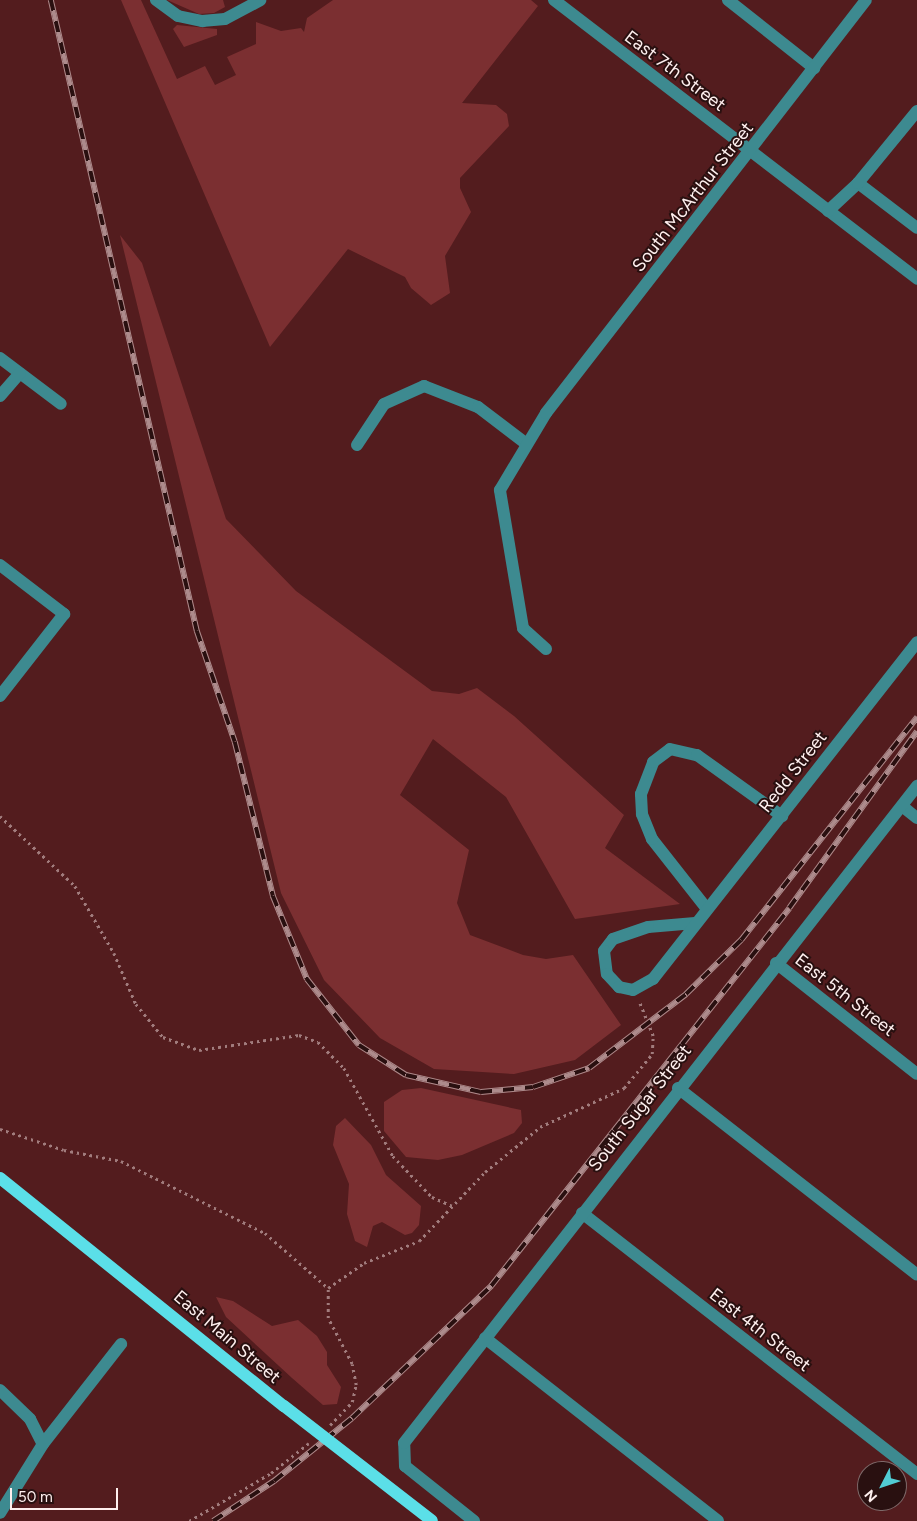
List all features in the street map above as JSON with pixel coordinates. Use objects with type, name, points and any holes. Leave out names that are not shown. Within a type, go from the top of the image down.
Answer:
[{"type":"main road","name":"East Main Street","points":[[0,1178],[284,1406],[432,1521]]},
{"type":"street","points":[[156,0],[178,16],[202,21],[226,19],[260,0]]},
{"type":"street","name":"East 7th Street","points":[[554,0],[917,279]]},
{"type":"street","points":[[728,0],[814,68]]},
{"type":"street","name":"South McArthur Street","points":[[546,649],[523,628],[500,490],[524,442],[866,0]]},
{"type":"street","points":[[828,211],[858,183],[917,111]]},
{"type":"street","points":[[858,183],[917,228]]},
{"type":"street","points":[[0,358],[61,404]]},
{"type":"street","points":[[0,396],[20,373]]},
{"type":"street","points":[[357,445],[384,404],[424,386],[478,407],[524,442]]},
{"type":"street","points":[[0,565],[64,614],[0,696]]},
{"type":"street","name":"Redd Street","points":[[633,990],[653,979],[917,642]]},
{"type":"street","points":[[707,909],[652,839],[642,814],[641,794],[654,762],[670,749],[697,756],[782,816]]},
{"type":"street","name":"South Sugar Street","points":[[474,1521],[411,1473],[402,1458],[404,1443],[678,1088],[917,786]]},
{"type":"street","points":[[902,806],[917,818]]},
{"type":"street","points":[[633,990],[619,988],[607,974],[604,951],[613,940],[648,927],[696,923]]},
{"type":"street","name":"East 5th Street","points":[[776,963],[917,1074]]},
{"type":"street","points":[[678,1088],[917,1275]]},
{"type":"street","name":"East 4th Street","points":[[582,1213],[917,1474]]},
{"type":"street","points":[[485,1338],[718,1521]]},
{"type":"street","points":[[0,1513],[43,1444],[121,1344]]},
{"type":"street","points":[[0,1390],[30,1419],[43,1444]]},
{"type":"path","points":[[0,816],[75,886],[114,953],[136,1004],[163,1038],[199,1050],[299,1035],[318,1042],[344,1068],[393,1156],[432,1197],[454,1207]]},
{"type":"path","points":[[328,1288],[364,1263],[419,1241],[454,1207],[485,1172],[540,1127],[600,1103],[640,1072],[652,1054],[653,1036],[633,990]]},
{"type":"path","points":[[0,1129],[64,1150],[121,1162],[265,1233],[328,1288],[328,1318],[352,1364],[356,1385],[352,1402],[324,1431]]},
{"type":"path","points":[[189,1521],[271,1474],[317,1436]]},
{"type":"shaded area","points":[[121,0],[141,0],[177,79],[205,66],[215,85],[236,75],[227,57],[256,44],[256,22],[281,31],[301,28],[304,32],[307,18],[333,0],[531,0],[538,6],[462,103],[496,105],[507,114],[509,126],[460,178],[460,188],[471,212],[445,256],[450,293],[431,305],[411,288],[405,277],[348,249],[270,347]]},
{"type":"shaded area","points":[[167,0],[223,0],[225,7],[214,13],[199,14]]},
{"type":"shaded area","points":[[177,25],[217,29],[217,35],[184,47],[173,29]]},
{"type":"shaded area","points":[[120,235],[142,263],[226,519],[296,591],[432,691],[459,694],[477,688],[514,716],[624,815],[605,848],[680,904],[575,919],[506,797],[433,739],[400,795],[469,850],[457,903],[470,935],[523,955],[546,959],[573,955],[621,1025],[575,1060],[514,1074],[434,1069],[380,1038],[324,980],[281,893]]},
{"type":"shaded area","points":[[421,1088],[521,1110],[522,1123],[514,1133],[462,1155],[438,1160],[406,1157],[384,1131],[384,1102],[402,1090]]},
{"type":"shaded area","points":[[345,1118],[371,1145],[386,1175],[421,1206],[419,1225],[412,1233],[405,1235],[382,1222],[373,1226],[367,1247],[355,1241],[347,1214],[349,1184],[333,1145],[336,1126]]},
{"type":"shaded area","points":[[216,1297],[233,1301],[272,1326],[298,1320],[317,1336],[327,1352],[327,1365],[341,1387],[337,1404],[323,1405],[292,1378],[226,1317]]},
{"type":"railway","points":[[51,0],[197,631],[235,742],[273,896],[307,979],[359,1045],[406,1075],[481,1092],[533,1087],[589,1068],[686,994],[741,940],[917,717]]},
{"type":"railway","points":[[213,1521],[274,1481],[352,1418],[491,1286],[789,908],[917,731]]}]
